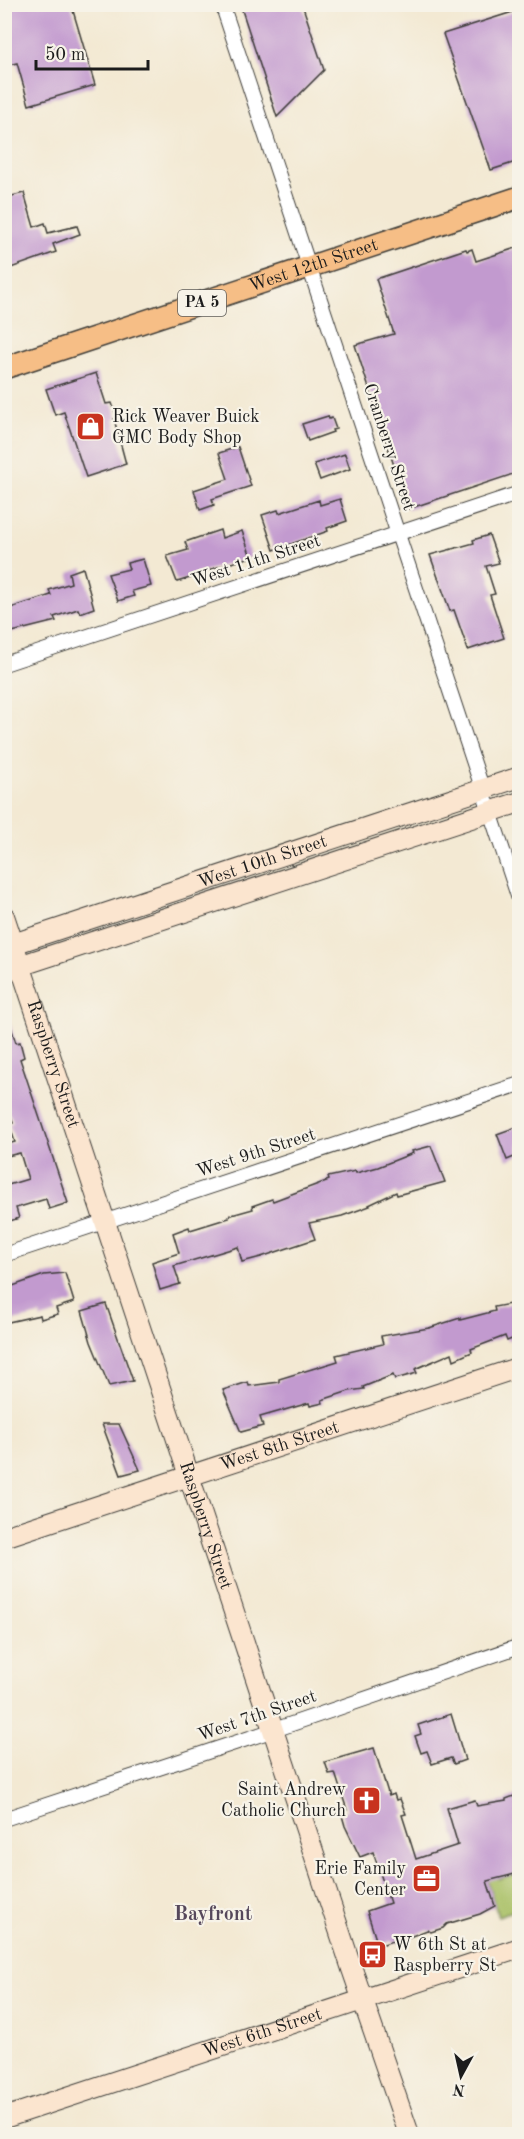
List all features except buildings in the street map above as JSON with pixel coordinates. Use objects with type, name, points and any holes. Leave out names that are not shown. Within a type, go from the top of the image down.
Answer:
[{"type":"main road","name":"West 12th Street","points":[[4,368],[519,197]]},
{"type":"street","name":"Cranberry Street","points":[[222,4],[519,902]]},
{"type":"street","name":"West 11th Street","points":[[4,664],[519,493]]},
{"type":"street","name":"West 10th Street","points":[[9,946],[519,777]]},
{"type":"street","name":"West 10th Street","points":[[13,969],[519,802]]},
{"type":"street","points":[[247,867],[254,889]]},
{"type":"street","name":"Raspberry Street","points":[[4,916],[13,969],[105,1222],[409,2134]]},
{"type":"street","name":"West 9th Street","points":[[4,1255],[519,1084]]},
{"type":"street","name":"West 8th Street","points":[[4,1537],[519,1367]]},
{"type":"street","name":"West 7th Street","points":[[4,1819],[519,1646]]},
{"type":"street","name":"West 6th Street","points":[[4,2118],[519,1948]]},
{"type":"green space","points":[[488,1849],[499,1879],[519,1873],[519,1909],[498,1916],[487,1880]]},
{"type":"place","name":"Rick Weaver Buick GMC Body Shop","points":[[91,427]]},
{"type":"place","name":"Saint Andrew Catholic Church","points":[[367,1800]]},
{"type":"place","name":"Erie Family Center","points":[[427,1879]]},
{"type":"place","name":"W 6th St at Raspberry St","points":[[372,1955]]},
{"type":"district","name":"Bayfront","points":[[213,1915]]}]
